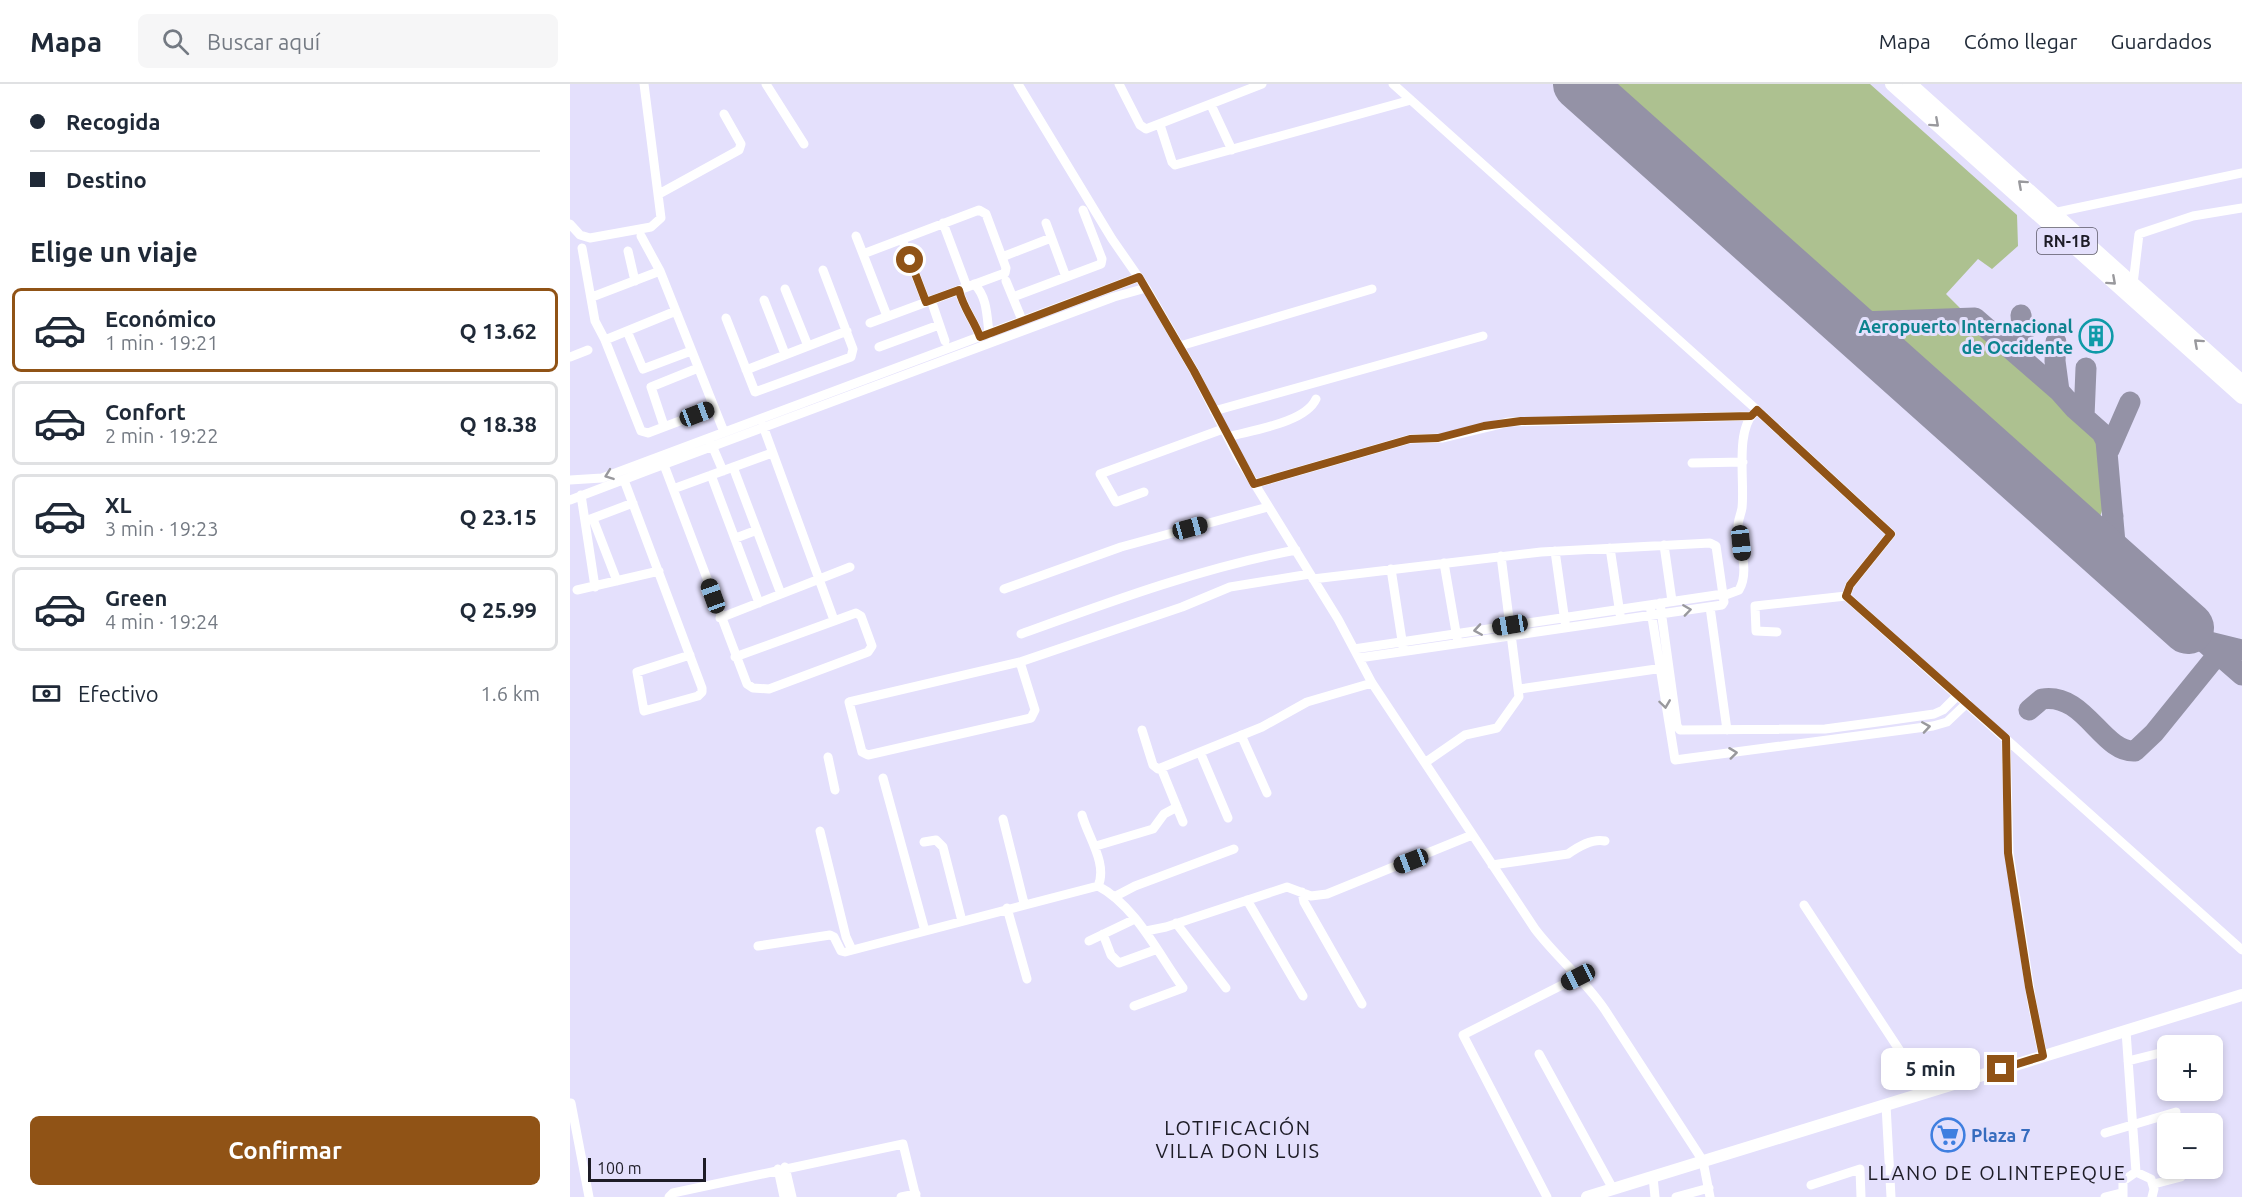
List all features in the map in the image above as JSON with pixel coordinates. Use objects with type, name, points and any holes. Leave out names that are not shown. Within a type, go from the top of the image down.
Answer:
[{"type":"highway","name":"RN-1B","points":[[1892,84],[2242,397]]},
{"type":"highway","name":"RN-1B","points":[[1915,86],[2242,382]]},
{"type":"main road","points":[[1590,1197],[2242,995]]},
{"type":"street","points":[[570,225],[580,235],[590,238],[651,227],[661,218],[644,84]]},
{"type":"street","points":[[766,84],[804,144]]},
{"type":"street","points":[[1018,84],[1112,240],[1146,288],[1254,484],[1312,576],[1372,683],[1534,929],[1598,999],[1703,1161],[1709,1193],[1676,1197]]},
{"type":"street","points":[[1119,84],[1141,127],[1149,129],[1262,84]]},
{"type":"street","points":[[1393,84],[1754,413],[1891,534],[1850,585],[1846,596]]},
{"type":"street","points":[[1160,125],[1175,165],[1411,100]]},
{"type":"street","points":[[1211,105],[1232,150]]},
{"type":"street","points":[[659,194],[739,150],[741,144],[724,114]]},
{"type":"street","points":[[2053,213],[2242,173]]},
{"type":"street","points":[[2133,284],[2139,234],[2193,216],[2242,208]]},
{"type":"street","points":[[863,254],[979,210],[984,211],[1002,257],[1005,273],[870,323]]},
{"type":"street","points":[[1013,297],[1102,263],[1083,210]]},
{"type":"street","points":[[943,223],[967,287],[966,311],[984,335]]},
{"type":"street","points":[[1046,223],[1066,277]]},
{"type":"street","points":[[641,236],[660,271],[724,432]]},
{"type":"street","points":[[856,236],[887,316]]},
{"type":"street","points":[[1002,257],[1052,238]]},
{"type":"street","points":[[902,239],[945,341]]},
{"type":"street","points":[[582,248],[595,321],[605,340],[641,431],[648,434],[714,408]]},
{"type":"street","points":[[628,251],[635,281]]},
{"type":"street","points":[[726,318],[757,392],[852,356],[853,349],[824,270]]},
{"type":"street","points":[[592,297],[660,271]]},
{"type":"street","points":[[570,500],[624,480],[708,438],[1139,277]]},
{"type":"street","points":[[1006,281],[1020,315]]},
{"type":"street","points":[[967,287],[981,290],[985,301],[984,335]]},
{"type":"street","points":[[570,480],[597,479],[648,466],[664,465],[1082,309],[1146,288]]},
{"type":"street","points":[[785,289],[808,346]]},
{"type":"street","points":[[1180,346],[1372,289]]},
{"type":"street","points":[[764,300],[785,354]]},
{"type":"street","points":[[605,340],[676,310]]},
{"type":"street","points":[[879,347],[939,324]]},
{"type":"street","points":[[627,331],[643,369],[691,351]]},
{"type":"street","points":[[746,370],[847,332]]},
{"type":"street","points":[[1214,411],[1483,336]]},
{"type":"street","points":[[570,357],[588,351]]},
{"type":"street","points":[[664,426],[651,387],[698,368]]},
{"type":"street","points":[[1144,492],[1116,502],[1101,479],[1101,473],[1225,433],[1297,417],[1310,408],[1316,399]]},
{"type":"street","points":[[1354,649],[1458,644],[1512,636],[1619,609],[1710,607],[1739,590],[1744,578],[1738,524],[1742,509],[1744,438],[1754,413]]},
{"type":"street","points":[[1254,484],[1410,439],[1442,438],[1501,423],[1754,413]]},
{"type":"street","points":[[761,418],[834,620]]},
{"type":"street","points":[[708,438],[723,471]]},
{"type":"street","points":[[673,489],[772,453]]},
{"type":"street","points":[[1692,463],[1743,462]]},
{"type":"street","points":[[664,465],[720,618],[735,657],[747,684],[753,688],[769,689],[872,649],[860,614],[854,613],[735,657]]},
{"type":"street","points":[[734,467],[781,594]]},
{"type":"street","points":[[711,475],[759,603]]},
{"type":"street","points":[[624,480],[690,655],[702,693],[644,711],[637,672],[690,655]]},
{"type":"street","points":[[581,495],[589,520],[617,581]]},
{"type":"street","points":[[589,520],[633,503]]},
{"type":"street","points":[[1005,590],[1121,547],[1268,507]]},
{"type":"street","points":[[589,520],[595,587]]},
{"type":"street","points":[[736,538],[758,530]]},
{"type":"street","points":[[1020,662],[1035,710],[1033,716],[867,755],[862,752],[849,702],[1020,662],[1182,607],[1227,588],[1312,576],[1556,551],[1715,544],[1723,598]]},
{"type":"street","points":[[1664,546],[1672,601]]},
{"type":"street","points":[[1611,548],[1621,619]]},
{"type":"street","points":[[1022,634],[1169,581],[1242,561],[1296,550]]},
{"type":"street","points":[[1556,551],[1565,622]]},
{"type":"street","points":[[1426,762],[1465,735],[1497,728],[1518,700],[1520,689],[1501,556]]},
{"type":"street","points":[[1444,563],[1458,644]]},
{"type":"street","points":[[720,618],[850,567]]},
{"type":"street","points":[[1391,569],[1403,647]]},
{"type":"street","points":[[577,590],[659,571]]},
{"type":"street","points":[[1777,632],[1756,631],[1755,606],[1846,596],[2242,950]]},
{"type":"street","points":[[1359,658],[1456,633],[1510,625],[1621,619],[1656,609],[1672,601],[1723,598]]},
{"type":"street","points":[[1710,607],[1727,730]]},
{"type":"street","points":[[1656,609],[1675,760],[1947,722],[1967,704]]},
{"type":"street","points":[[1664,668],[1679,730],[1825,729],[1886,722],[1934,714],[1943,710],[1958,695]]},
{"type":"street","points":[[1520,689],[1664,668]]},
{"type":"street","points":[[1142,730],[1153,765],[1156,769],[1161,768],[1262,727],[1301,705],[1372,683]]},
{"type":"street","points":[[1886,722],[1887,732]]},
{"type":"street","points":[[1813,729],[1814,741]]},
{"type":"street","points":[[1825,729],[1826,740]]},
{"type":"street","points":[[1241,735],[1267,794]]},
{"type":"street","points":[[2006,738],[2008,853],[2029,987],[2043,1056]]},
{"type":"street","points":[[1200,752],[1228,818]]},
{"type":"street","points":[[828,757],[835,790]]},
{"type":"street","points":[[1161,768],[1183,822]]},
{"type":"street","points":[[884,778],[925,931]]},
{"type":"street","points":[[1096,846],[1153,829],[1164,814],[1177,807]]},
{"type":"street","points":[[1082,815],[1089,836],[1096,846],[1102,873],[1098,886]]},
{"type":"street","points":[[1003,819],[1024,903]]},
{"type":"street","points":[[820,831],[846,937],[852,950]]},
{"type":"street","points":[[1146,931],[1287,887],[1311,896],[1327,894],[1472,835]]},
{"type":"street","points":[[924,842],[936,840],[943,847],[962,921]]},
{"type":"street","points":[[1492,865],[1568,854],[1596,840],[1605,841]]},
{"type":"street","points":[[1114,897],[1135,886],[1234,849]]},
{"type":"street","points":[[758,946],[830,935],[841,951],[852,950],[1024,903],[1098,886],[1114,897],[1146,931],[1155,950],[1184,988],[1134,1006]]},
{"type":"street","points":[[1302,892],[1304,902],[1362,1004]]},
{"type":"street","points":[[1247,900],[1304,996]]},
{"type":"street","points":[[1804,905],[1927,1092]]},
{"type":"street","points":[[1007,908],[1027,979]]},
{"type":"street","points":[[1089,941],[1135,919]]},
{"type":"street","points":[[1176,923],[1226,988]]},
{"type":"street","points":[[1103,934],[1111,955],[1119,963],[1155,950]]},
{"type":"street","points":[[1547,1197],[1463,1035],[1578,977]]},
{"type":"street","points":[[2126,1031],[2136,1172]]},
{"type":"street","points":[[1539,1053],[1613,1189]]},
{"type":"street","points":[[2128,1061],[2157,1054]]},
{"type":"street","points":[[571,1103],[589,1197]]},
{"type":"street","points":[[1886,1105],[1891,1197]]},
{"type":"street","points":[[2105,1133],[2176,1112]]},
{"type":"street","points":[[669,1197],[673,1193],[781,1168],[903,1144],[916,1196],[901,1197]]},
{"type":"street","points":[[781,1168],[784,1197]]},
{"type":"street","points":[[781,1168],[792,1197]]},
{"type":"street","points":[[1811,1185],[1860,1169],[1861,1197]]},
{"type":"street","points":[[2105,1197],[2122,1195],[2123,1181],[2136,1172],[2147,1175],[2154,1184],[2152,1197]]},
{"type":"street","points":[[1653,1177],[1654,1197]]},
{"type":"street","points":[[2154,1184],[2173,1179]]},
{"type":"green space","points":[[1598,84],[1870,84],[2017,215],[2018,246],[1992,269],[1978,259],[1946,294],[1961,309],[1859,315]]},
{"type":"green space","points":[[1957,325],[1970,327],[1980,333],[2093,435],[2101,466],[2104,493],[2101,514],[2097,520],[2085,519],[1894,349],[1893,334],[1901,329]]},
{"type":"taxiway","points":[[1819,299],[1839,313],[1860,322],[1975,318],[2059,391],[2102,433],[2106,441],[2116,554],[2128,573]]},
{"type":"taxiway","points":[[2021,315],[2025,360]]},
{"type":"taxiway","points":[[1890,361],[1881,349],[1878,336],[1881,327],[1892,322]]},
{"type":"taxiway","points":[[2056,342],[2055,361],[2059,391]]},
{"type":"taxiway","points":[[2084,417],[2086,368]]},
{"type":"taxiway","points":[[2109,450],[2130,402]]},
{"type":"taxiway","points":[[2075,526],[2088,530],[2101,530],[2110,527],[2113,516]]},
{"type":"taxiway","points":[[2188,628],[2242,675]]},
{"type":"taxiway","points":[[2205,641],[2242,650]]},
{"type":"taxiway","points":[[2029,710],[2042,699],[2057,699],[2070,704],[2113,743],[2123,749],[2135,751],[2154,733],[2218,654]]},
{"type":"runway","points":[[1579,84],[2188,628]]},
{"type":"place","name":"Aeropuerto Internacional de Occidente","points":[[2096,336]]},
{"type":"place","name":"Plaza 7","points":[[1948,1135]]},
{"type":"district","name":"LOTIFICACIÓN VILLA DON LUIS","points":[[1238,1138]]},
{"type":"district","name":"LLANO DE OLINTEPEQUE","points":[[1997,1172]]},
{"type":"route","points":[[910,260],[926,302],[959,290],[966,311],[975,322],[980,337],[1139,277],[1194,371],[1254,484],[1290,471],[1410,439],[1442,438],[1493,424],[1521,421],[1751,416],[1757,410],[1891,534],[1850,585],[1846,596],[2006,738],[2008,853],[2029,987],[2043,1056],[2001,1069]]}]
